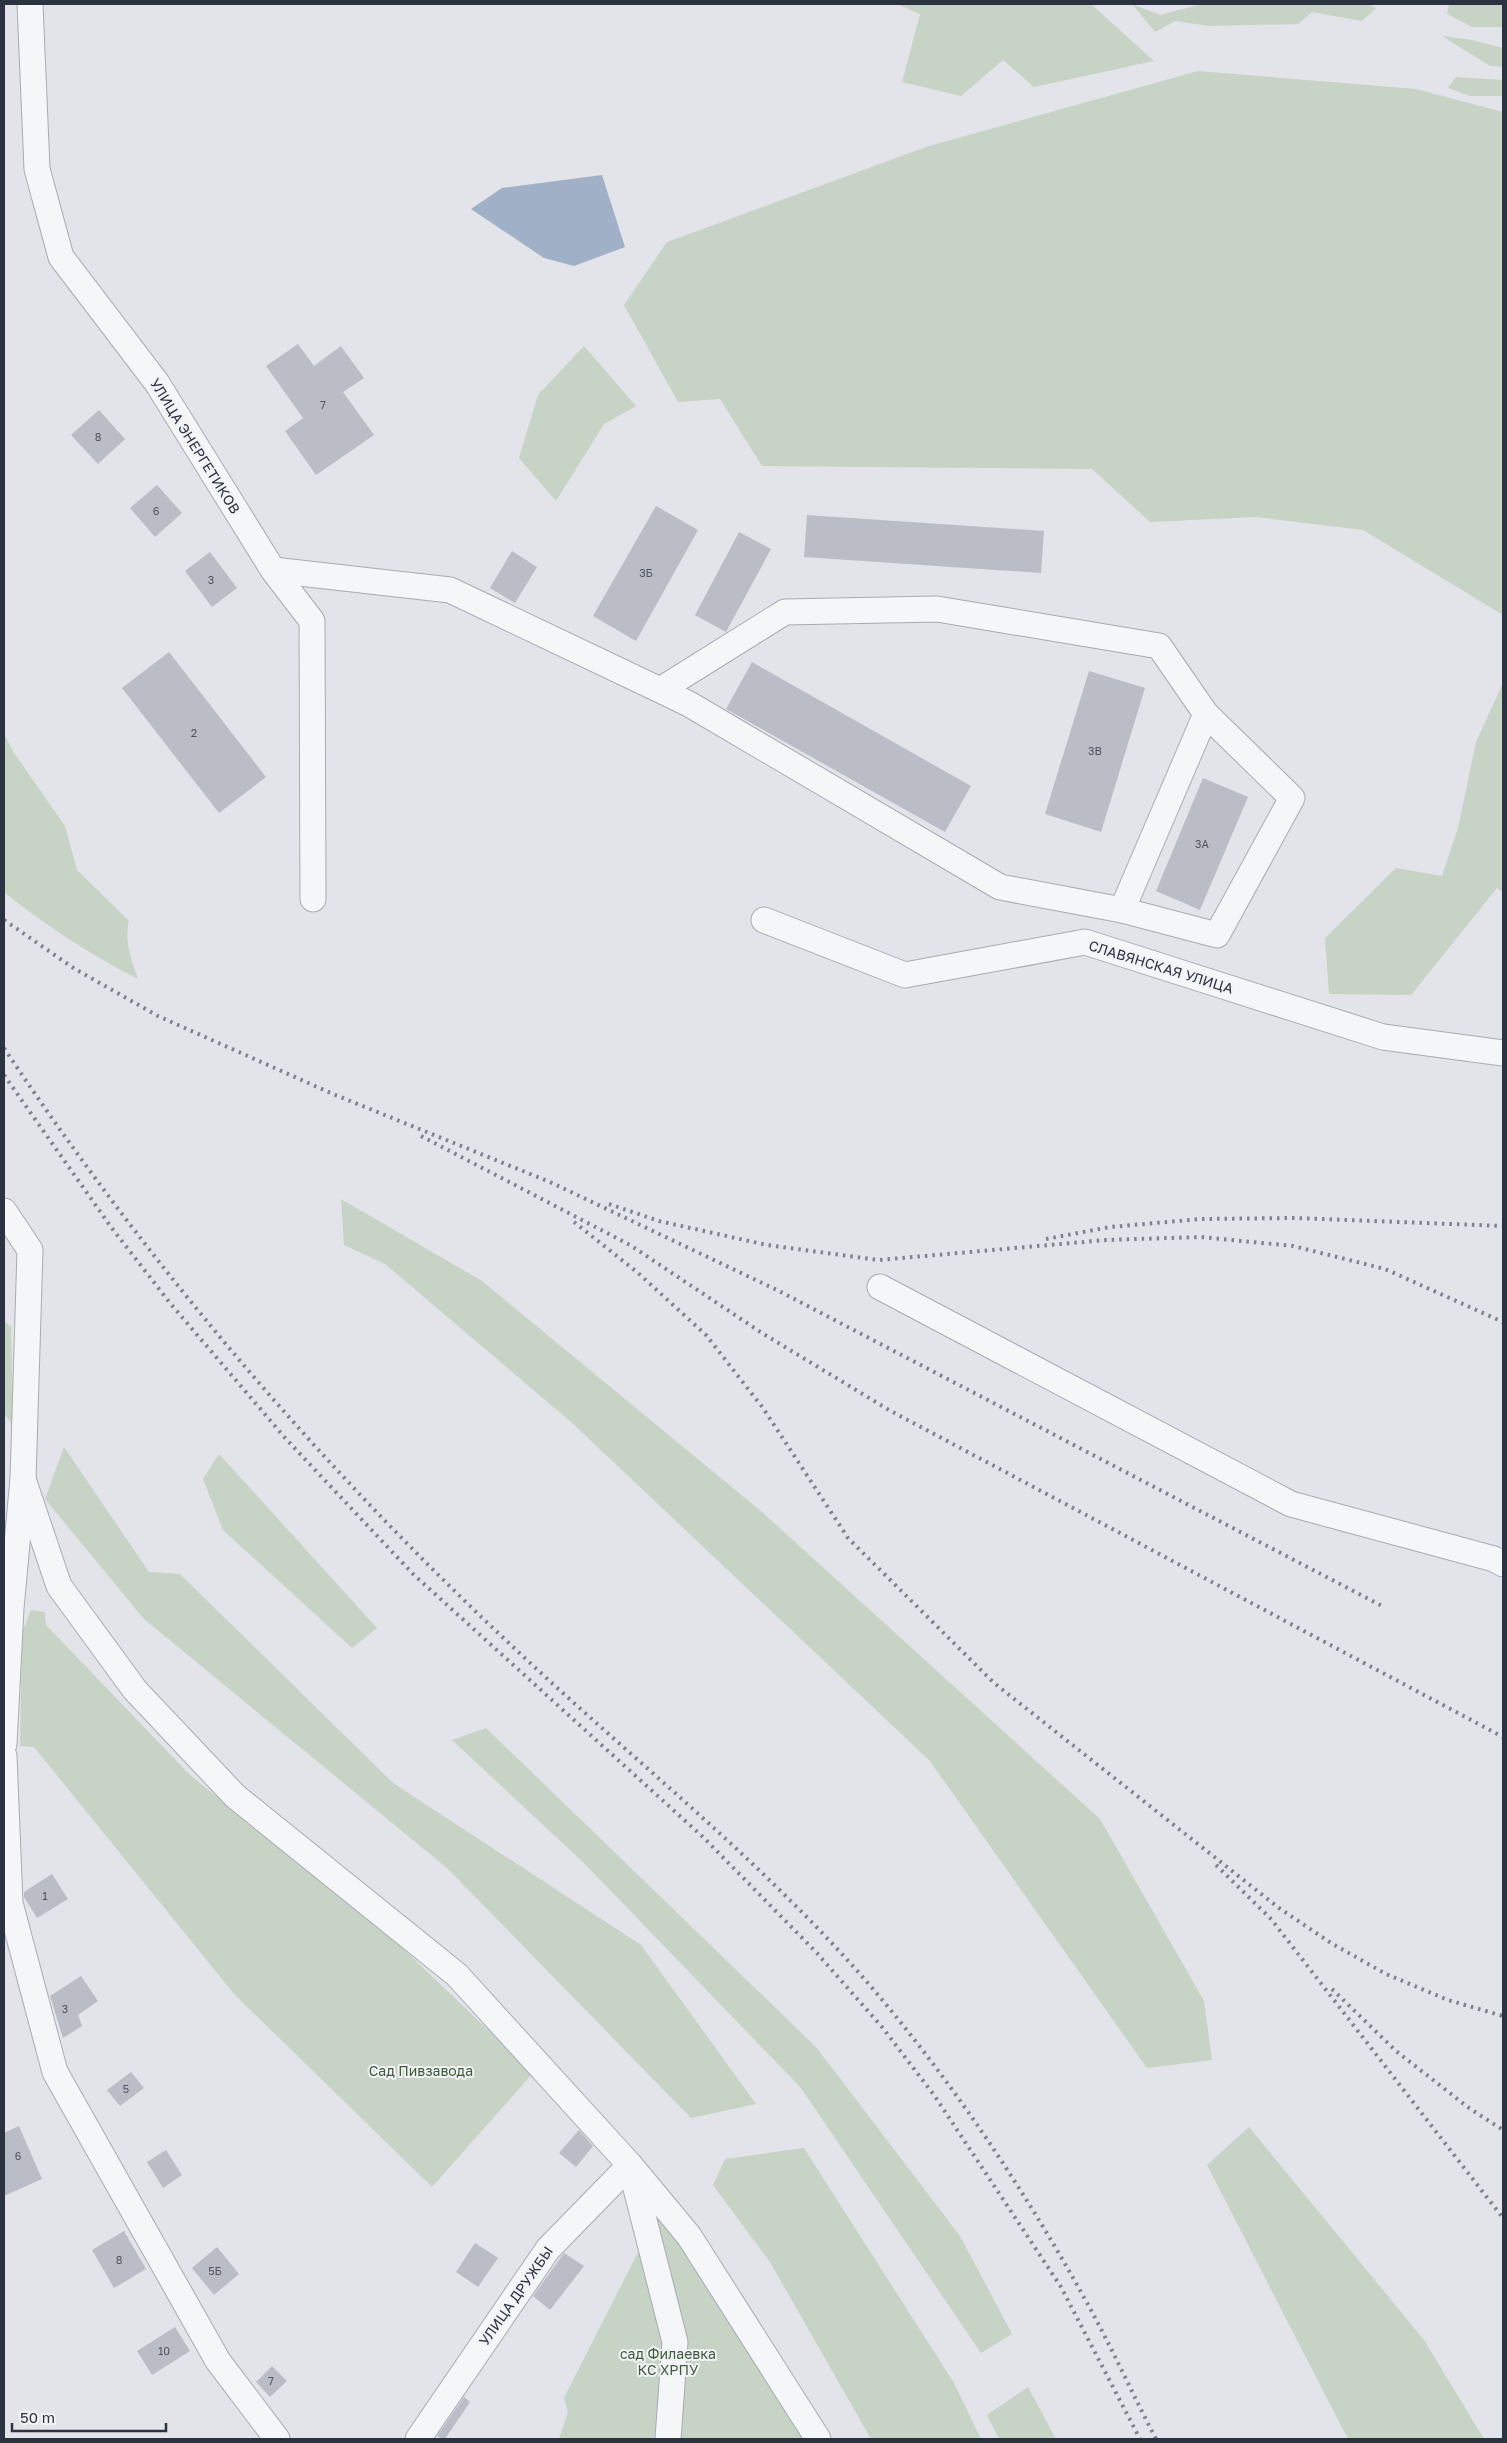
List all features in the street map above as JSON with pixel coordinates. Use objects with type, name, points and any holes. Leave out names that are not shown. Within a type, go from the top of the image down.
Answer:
[{"type":"street","name":"УЛИЦА ЭНЕРГЕТИКОВ","points":[[30,4],[37,169],[61,257],[157,383],[273,570],[312,620],[313,898]]},
{"type":"street","points":[[273,570],[450,590],[698,709],[1000,887],[1122,910],[1217,935],[1292,798],[1206,714],[1159,646],[937,609],[785,612],[660,690]]},
{"type":"street","points":[[1122,910],[1206,714]]},
{"type":"street","name":"СЛАВЯНСКАЯ УЛИЦА","points":[[764,920],[905,976],[1085,942],[1382,1038],[1503,1053]]},
{"type":"street","points":[[4,1211],[30,1250],[23,1479],[11,1608],[4,1744]]},
{"type":"street","points":[[880,1287],[1291,1504],[1503,1564]]},
{"type":"street","points":[[23,1479],[59,1586],[135,1690],[235,1796],[457,1976],[630,2165],[689,2236],[818,2439]]},
{"type":"street","points":[[4,1756],[10,1902],[55,2072],[218,2361],[277,2439]]},
{"type":"street","points":[[630,2165],[674,2342],[668,2439]]},
{"type":"street","name":"УЛИЦА ДРУЖБЫ","points":[[418,2439],[548,2249],[630,2165]]},
{"type":"green space","points":[[897,4],[1091,4],[1154,61],[1034,87],[1003,60],[961,96],[902,82],[920,14]]},
{"type":"green space","points":[[1132,4],[1160,15],[1202,4],[1369,4],[1376,8],[1362,21],[1312,12],[1298,24],[1209,26],[1175,21],[1155,32]]},
{"type":"green space","points":[[1449,4],[1503,4],[1503,27],[1472,27],[1447,14]]},
{"type":"green space","points":[[1442,36],[1472,40],[1503,48],[1503,67],[1490,66]]},
{"type":"green space","points":[[1198,71],[1416,89],[1503,112],[1503,615],[1363,530],[1255,517],[1150,522],[1092,469],[762,466],[720,399],[678,402],[624,305],[667,242],[926,147]]},
{"type":"green space","points":[[1456,77],[1503,80],[1503,96],[1470,96],[1448,88]]},
{"type":"green space","points":[[584,346],[636,406],[604,424],[556,501],[519,458],[538,395]]},
{"type":"green space","points":[[1503,683],[1503,892],[1497,888],[1411,995],[1329,994],[1325,938],[1396,868],[1442,876],[1458,828],[1476,742]]},
{"type":"green space","points":[[4,734],[14,753],[65,826],[77,870],[129,921],[128,943],[138,979],[69,939],[4,892]]},
{"type":"green space","points":[[341,1199],[482,1281],[762,1512],[1100,1819],[1204,2001],[1212,2060],[1147,2068],[930,1761],[570,1421],[385,1264],[344,1245]]},
{"type":"green space","points":[[4,1321],[11,1327],[13,1426],[4,1413]]},
{"type":"green space","points":[[64,1447],[149,1572],[180,1574],[393,1783],[641,1945],[756,2104],[691,2118],[447,1868],[144,1619],[45,1499]]},
{"type":"green space","points":[[219,1454],[377,1628],[352,1648],[223,1530],[203,1479]]},
{"type":"green space","name":"Сад Пивзавода","points":[[31,1610],[45,1612],[46,1625],[190,1775],[392,1938],[533,2073],[432,2187],[235,1995],[34,1747],[20,1746],[22,1633]]},
{"type":"green space","points":[[486,1728],[816,2047],[960,2236],[1012,2334],[981,2353],[801,2088],[583,1862],[452,1740]]},
{"type":"green space","points":[[1249,2127],[1424,2340],[1484,2439],[1348,2439],[1207,2165]]},
{"type":"green space","points":[[804,2148],[954,2383],[981,2439],[871,2439],[770,2262],[713,2185],[725,2159]]},
{"type":"green space","name":"сад Филаевка КС ХРПУ","points":[[659,2211],[805,2439],[559,2439],[568,2412],[564,2398]]},
{"type":"green space","points":[[1028,2387],[1056,2439],[999,2439],[987,2415]]},
{"type":"water","points":[[602,175],[625,247],[574,266],[544,258],[471,209],[502,188]]},
{"type":"building","points":[[298,344],[314,366],[341,346],[364,378],[343,392],[374,435],[316,475],[285,431],[303,418],[266,366]]},
{"type":"building","points":[[99,410],[125,439],[98,464],[71,435]]},
{"type":"building","points":[[157,485],[182,513],[155,537],[130,508]]},
{"type":"building","points":[[656,506],[698,530],[636,641],[593,616]]},
{"type":"building","points":[[807,515],[1044,531],[1041,573],[804,557]]},
{"type":"building","points":[[739,532],[771,549],[726,632],[695,615]]},
{"type":"building","points":[[512,551],[537,567],[515,603],[490,588]]},
{"type":"building","points":[[210,552],[237,588],[212,607],[185,571]]},
{"type":"building","points":[[169,652],[266,777],[219,813],[122,688]]},
{"type":"building","points":[[752,662],[971,786],[945,832],[726,709]]},
{"type":"building","points":[[1089,671],[1145,688],[1101,832],[1045,814]]},
{"type":"building","points":[[1203,778],[1248,797],[1200,910],[1156,891]]},
{"type":"building","points":[[52,1874],[68,1899],[37,1918],[24,1897],[24,1892]]},
{"type":"building","points":[[81,1976],[98,2001],[78,2015],[82,2026],[63,2038],[50,1996]]},
{"type":"building","points":[[131,2072],[144,2088],[120,2106],[107,2090]]},
{"type":"building","points":[[19,2126],[42,2179],[4,2196],[4,2133]]},
{"type":"building","points":[[579,2130],[593,2146],[576,2167],[559,2153]]},
{"type":"building","points":[[166,2150],[182,2175],[163,2188],[147,2162]]},
{"type":"building","points":[[124,2231],[146,2269],[114,2288],[92,2250]]},
{"type":"building","points":[[475,2243],[498,2258],[478,2287],[456,2272]]},
{"type":"building","points":[[217,2247],[239,2274],[214,2295],[192,2268]]},
{"type":"building","points":[[564,2253],[584,2266],[550,2310],[533,2296]]},
{"type":"building","points":[[175,2327],[190,2351],[152,2375],[137,2351]]},
{"type":"building","points":[[272,2366],[287,2381],[270,2397],[256,2382]]},
{"type":"building","points":[[464,2397],[470,2402],[445,2439],[437,2436]]},
{"type":"railway","points":[[4,920],[75,969],[158,1016],[333,1094],[550,1182],[779,1291],[1384,1607]]},
{"type":"railway","points":[[4,1048],[60,1129],[178,1286],[241,1362],[372,1508],[512,1646],[757,1868],[850,1963],[893,2013],[946,2081],[1020,2189],[1065,2263],[1095,2318],[1156,2439]]},
{"type":"railway","points":[[4,1075],[111,1227],[170,1303],[286,1439],[413,1574],[703,1837],[816,1952],[882,2027],[934,2095],[1061,2287],[1140,2439]]},
{"type":"railway","points":[[421,1136],[630,1245],[762,1333],[889,1410],[1503,1737]]},
{"type":"railway","points":[[609,1204],[659,1221],[767,1245],[879,1260],[1106,1240],[1201,1237],[1293,1246],[1385,1269],[1503,1322]]},
{"type":"railway","points":[[1046,1239],[1110,1227],[1201,1219],[1296,1218],[1503,1226]]},
{"type":"railway","points":[[574,1222],[637,1272],[706,1335],[763,1408],[848,1538],[994,1683],[1279,1908],[1331,1943],[1386,1974],[1448,2000],[1503,2016]]},
{"type":"railway","points":[[1216,1865],[1271,1919],[1503,2218]]},
{"type":"railway","points":[[1332,1989],[1396,2051],[1469,2108],[1503,2130]]}]
